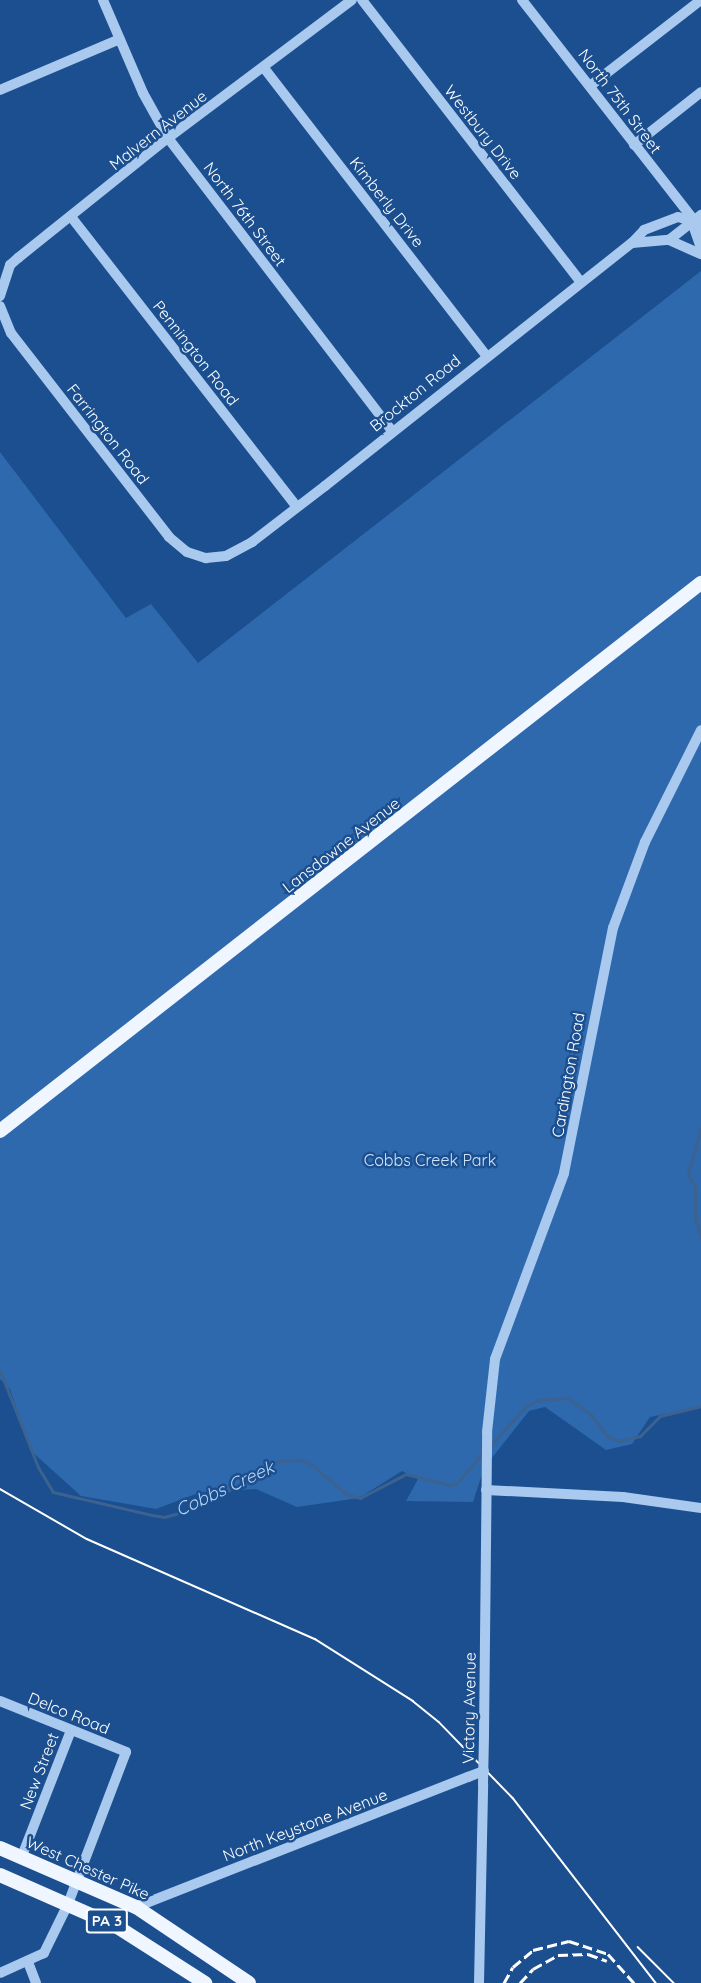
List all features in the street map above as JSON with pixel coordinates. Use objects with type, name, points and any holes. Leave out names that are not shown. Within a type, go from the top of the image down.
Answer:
[{"type":"main road","name":"Lansdowne Avenue","points":[[0,1131],[701,584]]},
{"type":"main road","name":"West Chester Pike","points":[[0,1848],[136,1907],[246,1982]]},
{"type":"main road","name":"PA 3","points":[[0,1875],[68,1904],[142,1940],[205,1983]]},
{"type":"street","name":"North 76th Street","points":[[103,0],[168,138],[391,430]]},
{"type":"street","name":"Malvern Avenue","points":[[0,296],[10,266],[168,138],[352,0]]},
{"type":"street","name":"Westbury Drive","points":[[362,0],[580,282]]},
{"type":"street","points":[[590,86],[701,0]]},
{"type":"street","name":"North 75th Street","points":[[524,1],[634,144],[698,222],[701,248]]},
{"type":"street","points":[[0,90],[120,39]]},
{"type":"street","name":"Kimberly Drive","points":[[264,68],[486,355]]},
{"type":"street","points":[[634,144],[701,92]]},
{"type":"street","name":"Brockton Road","points":[[213,557],[240,550],[297,507],[486,355],[632,243],[644,230],[678,217],[698,222]]},
{"type":"street","name":"Pennington Road","points":[[72,218],[297,507]]},
{"type":"street","points":[[632,243],[669,240],[698,222]]},
{"type":"street","points":[[669,240],[701,254]]},
{"type":"street","name":"Farrington Road","points":[[0,306],[11,333],[169,537],[187,552],[213,557]]},
{"type":"street","name":"Cardington Road","points":[[487,1432],[492,1376],[500,1341],[549,1216],[576,1127],[589,1038],[613,928],[645,842],[701,730]]},
{"type":"street","name":"Victory Avenue","points":[[479,1983],[484,1771],[487,1432]]},
{"type":"street","points":[[486,1490],[613,1496],[701,1508]]},
{"type":"street","name":"Delco Road","points":[[0,1701],[126,1752],[78,1880]]},
{"type":"street","name":"New Street","points":[[22,1856],[71,1730]]},
{"type":"street","name":"North Keystone Avenue","points":[[136,1907],[484,1771]]},
{"type":"street","points":[[0,1973],[44,1953],[78,1880]]},
{"type":"street","points":[[28,1962],[36,1983]]},
{"type":"green space","name":"Cobbs Creek Park","points":[[701,271],[701,1407],[650,1417],[632,1444],[606,1450],[545,1407],[529,1411],[484,1468],[473,1502],[406,1501],[418,1479],[402,1471],[359,1498],[297,1507],[256,1489],[201,1492],[156,1509],[81,1496],[30,1450],[10,1389],[0,1379],[0,452],[126,618],[151,604],[198,663]]},
{"type":"waterway","points":[[701,1128],[688,1174],[695,1187],[695,1218],[701,1237]]},
{"type":"waterway","name":"Cobbs Creek","points":[[0,1371],[38,1467],[53,1492],[152,1515],[164,1517],[190,1510],[237,1486],[257,1470],[280,1461],[302,1460],[312,1465],[346,1494],[360,1498],[406,1474],[449,1485],[457,1483],[483,1452]]},
{"type":"waterway","name":"Cobbs Creek","points":[[490,1446],[526,1406],[538,1400],[568,1398],[591,1415],[608,1437],[619,1441],[640,1436],[660,1416],[701,1406]]},
{"type":"tram line","points":[[0,1489],[87,1539],[315,1639],[413,1701],[439,1722],[513,1798],[656,1983]]},
{"type":"tram line","points":[[638,1947],[674,1983]]},
{"type":"railway","points":[[504,1983],[513,1967],[533,1950],[569,1941],[608,1954],[634,1983]]},
{"type":"railway","points":[[520,1983],[533,1969],[558,1955],[588,1954],[607,1961]]}]
